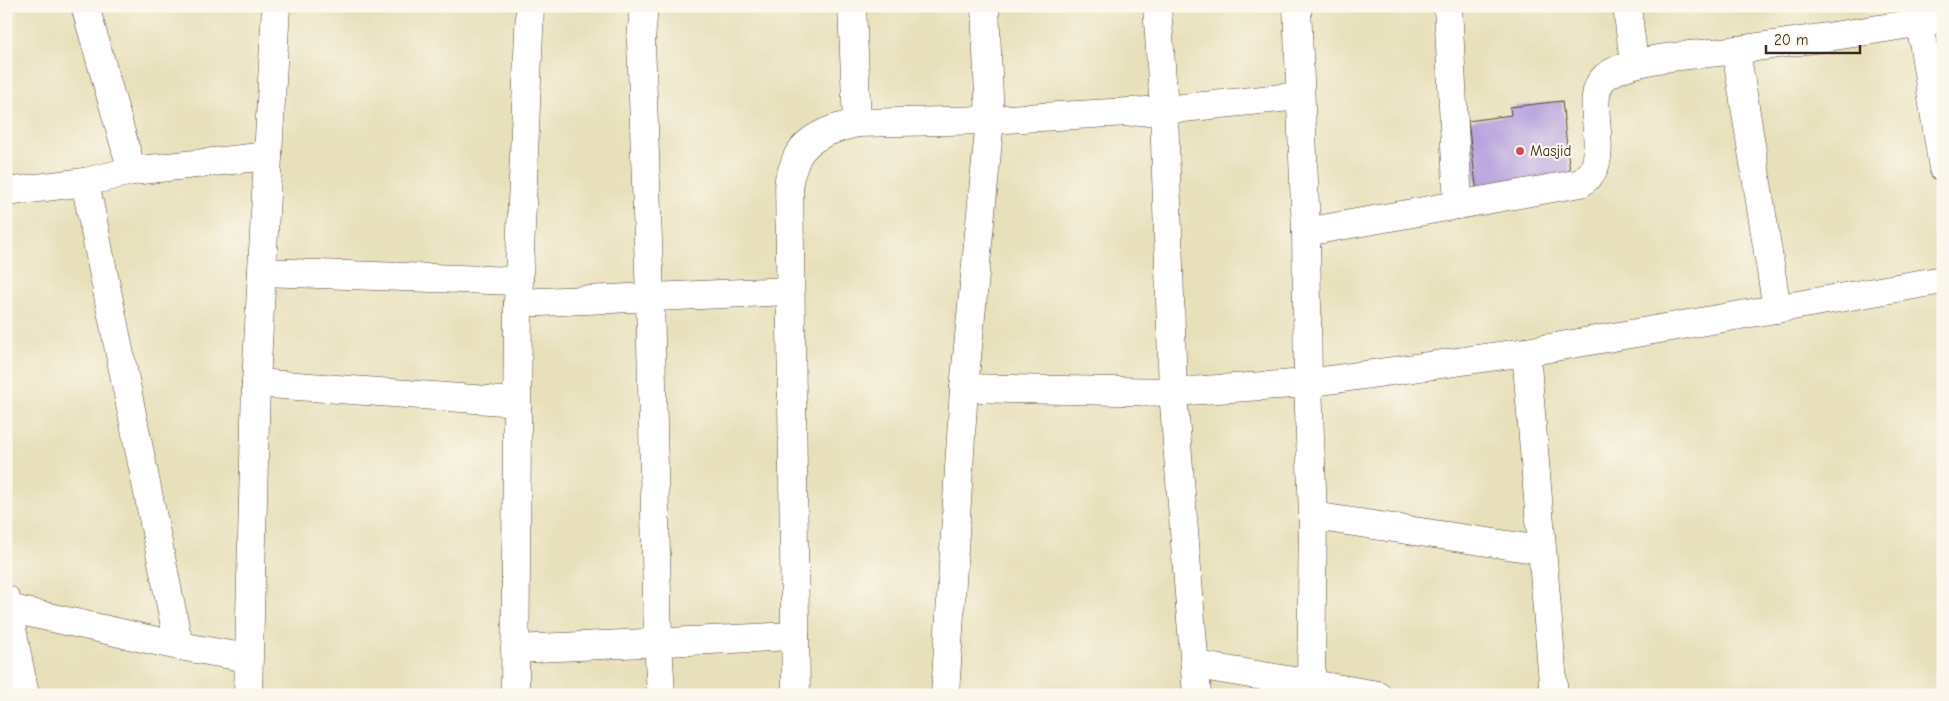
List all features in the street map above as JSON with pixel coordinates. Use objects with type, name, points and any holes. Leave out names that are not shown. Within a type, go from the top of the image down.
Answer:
[{"type":"street","points":[[85,6],[132,171]]},
{"type":"street","points":[[248,695],[256,384],[276,6]]},
{"type":"street","points":[[515,695],[518,292],[530,6]]},
{"type":"street","points":[[644,6],[641,40],[661,695]]},
{"type":"street","points":[[852,6],[857,123]]},
{"type":"street","points":[[945,695],[964,388],[990,120],[985,6]]},
{"type":"street","points":[[1157,6],[1164,110],[1173,392],[1197,695]]},
{"type":"street","points":[[1297,6],[1306,232],[1308,383],[1313,516],[1311,683]]},
{"type":"street","points":[[1448,6],[1458,205]]},
{"type":"street","points":[[1627,6],[1634,63]]},
{"type":"street","points":[[1306,232],[1582,183],[1593,172],[1598,152],[1596,97],[1599,85],[1605,78],[1634,63],[1736,50],[1931,20],[1943,168]]},
{"type":"street","points":[[1736,50],[1777,309]]},
{"type":"street","points":[[796,695],[789,179],[798,156],[818,135],[857,123],[990,120],[1164,110],[1300,96]]},
{"type":"street","points":[[6,192],[85,182],[132,171],[268,156]]},
{"type":"street","points":[[85,182],[179,646]]},
{"type":"street","points":[[262,272],[518,292],[650,298],[790,291]]},
{"type":"street","points":[[964,388],[1173,392],[1308,383],[1526,352],[1943,280]]},
{"type":"street","points":[[1526,352],[1554,695]]},
{"type":"street","points":[[256,384],[516,402]]},
{"type":"street","points":[[1313,516],[1541,550]]},
{"type":"street","points":[[25,695],[11,643],[7,603],[179,646],[248,658]]},
{"type":"street","points":[[515,648],[795,636]]},
{"type":"street","points":[[1196,665],[1378,695]]},
{"type":"building","name":"Masjid","points":[[1562,101],[1571,182],[1477,193],[1468,121],[1511,115],[1510,107]]},
{"type":"place","name":"Masjid","points":[[1520,151]]}]
